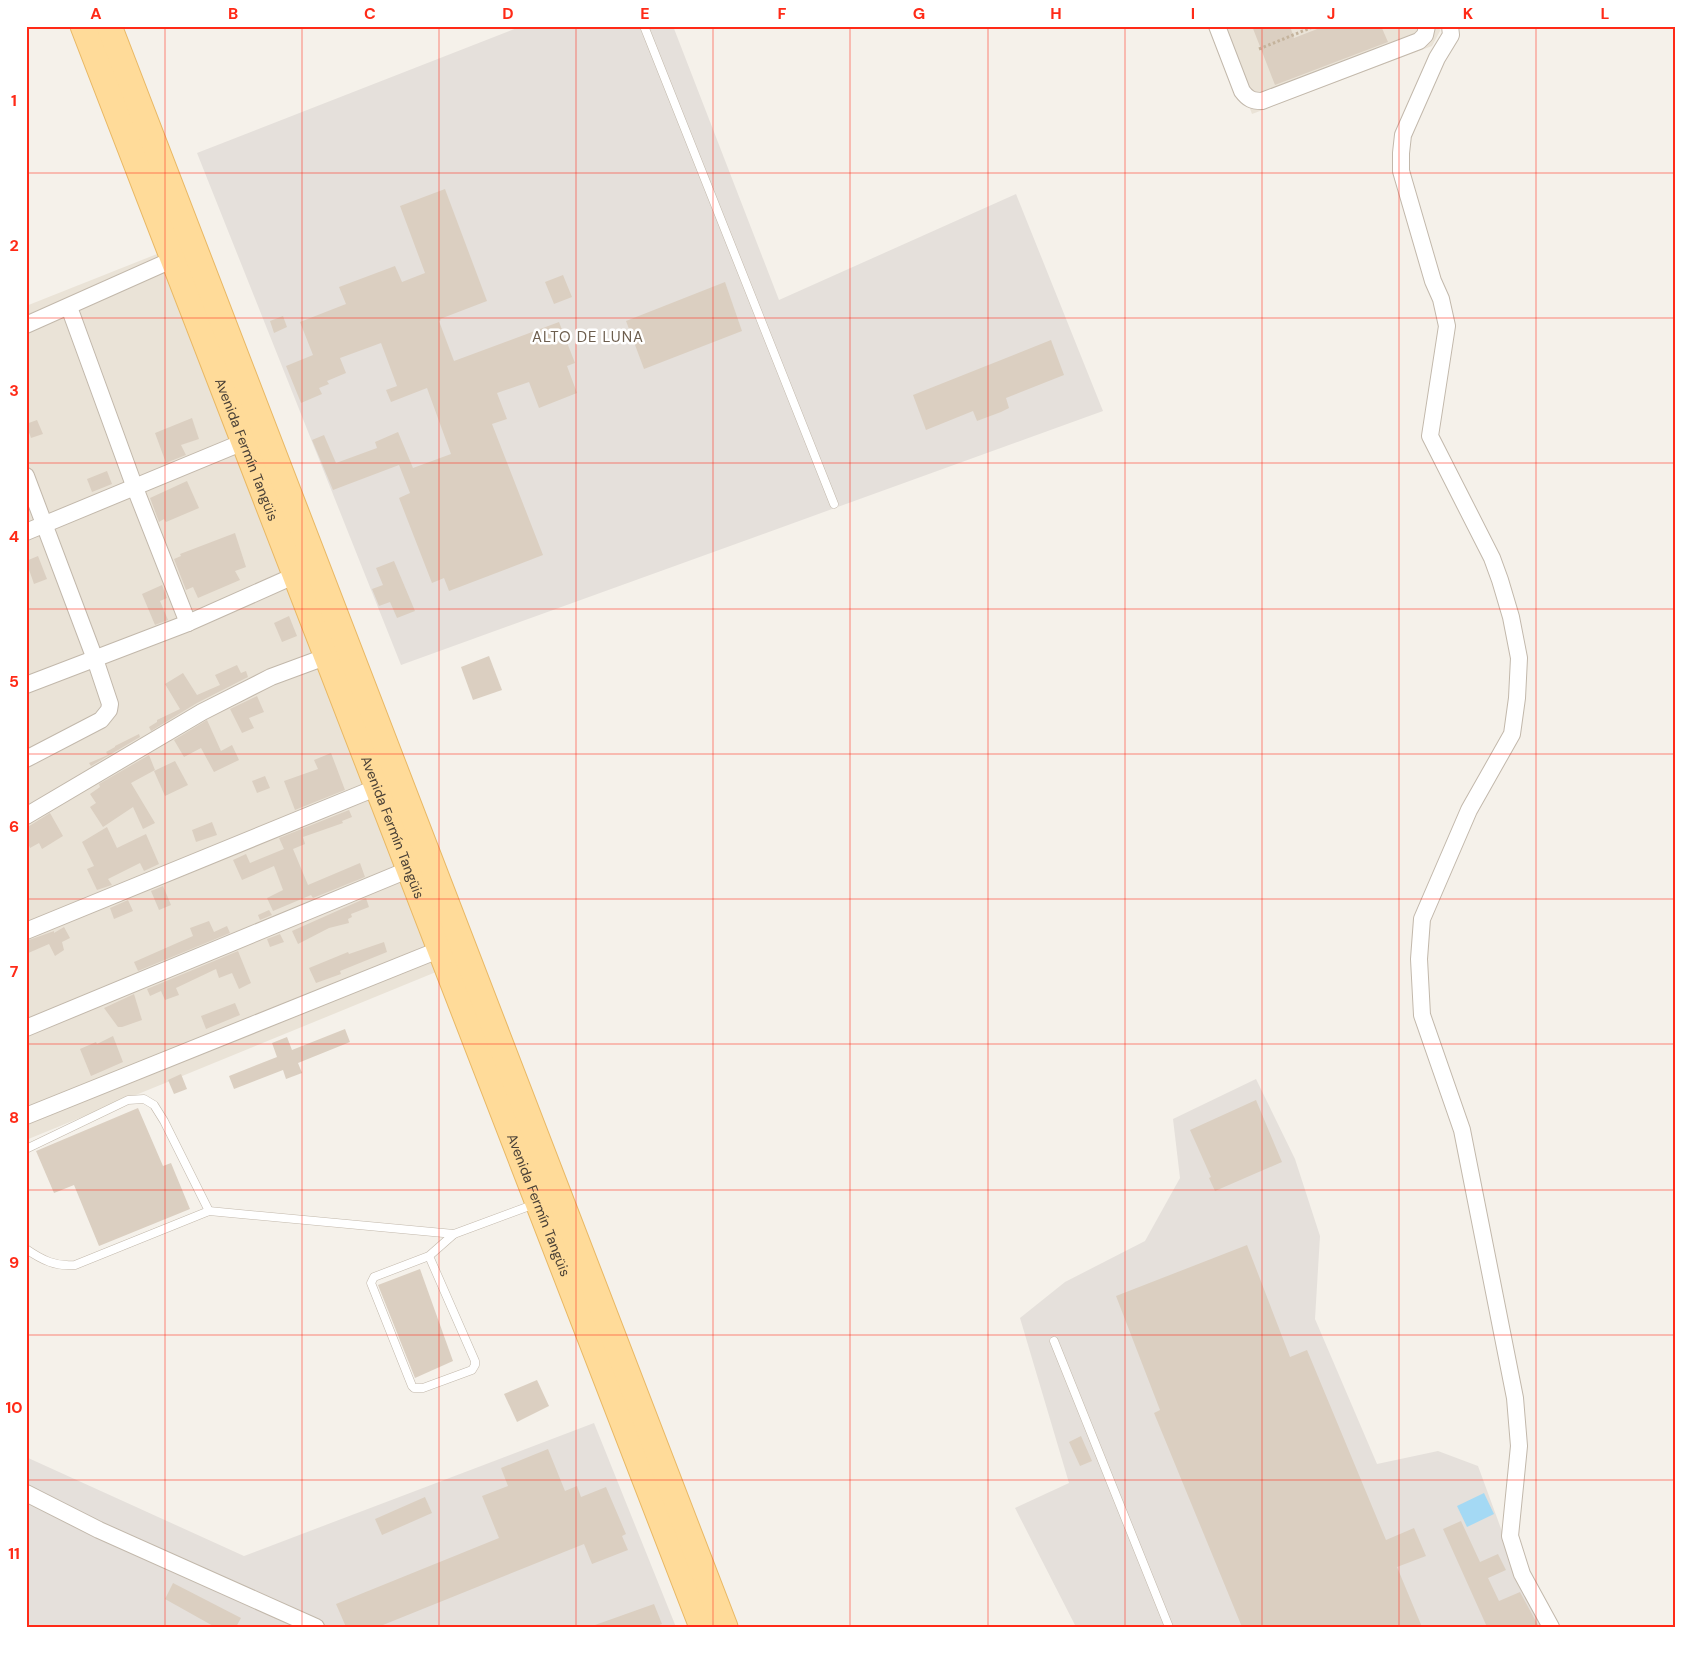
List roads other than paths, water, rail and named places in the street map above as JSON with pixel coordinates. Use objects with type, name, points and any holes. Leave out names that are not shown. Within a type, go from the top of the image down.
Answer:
[{"type":"main road","name":"Avenida Fermín Tangüis","points":[[83,26],[174,260],[255,438],[296,575],[337,653],[378,787],[702,1627]]},
{"type":"main road","name":"Avenida Fermín Tangüis","points":[[109,26],[255,438],[337,653],[725,1627]]},
{"type":"street","points":[[1217,26],[1242,91],[1248,99],[1262,101],[1419,41],[1425,35],[1427,26]]},
{"type":"street","points":[[1450,26],[1451,35],[1437,58],[1403,135],[1401,153],[1402,171],[1433,281],[1441,299],[1447,326],[1430,436],[1492,558],[1511,617],[1519,658],[1517,698],[1512,734],[1469,810],[1422,919],[1419,959],[1422,1015],[1462,1130],[1515,1398],[1519,1446],[1510,1536],[1522,1574],[1551,1627]]},
{"type":"street","points":[[26,325],[69,308],[174,260]]},
{"type":"street","points":[[69,308],[135,488],[188,623]]},
{"type":"street","points":[[26,532],[255,438]]},
{"type":"street","points":[[26,476],[110,704],[109,710],[102,720],[26,759]]},
{"type":"street","points":[[26,685],[188,623],[296,575]]},
{"type":"street","points":[[26,816],[202,712],[271,677],[337,653]]},
{"type":"street","points":[[26,931],[378,787]]},
{"type":"street","points":[[26,1028],[410,869]]},
{"type":"street","points":[[26,1116],[440,949]]},
{"type":"street","points":[[26,1493],[99,1530],[316,1627]]},
{"type":"lane","points":[[644,26],[834,504]]},
{"type":"lane","points":[[26,1149],[128,1100],[144,1099],[154,1105],[164,1121],[209,1211]]},
{"type":"lane","points":[[429,1256],[475,1361],[475,1365],[472,1370],[422,1388],[414,1388],[371,1283],[374,1277],[429,1256],[454,1234],[538,1202]]},
{"type":"lane","points":[[26,1249],[52,1264],[76,1265],[209,1211],[454,1234]]},
{"type":"lane","points":[[1054,1341],[1169,1627]]},
{"type":"water","points":[[1484,1493],[1494,1514],[1467,1527],[1457,1506]]},
{"type":"district","name":"ALTO DE LUNA","points":[[588,337]]}]
